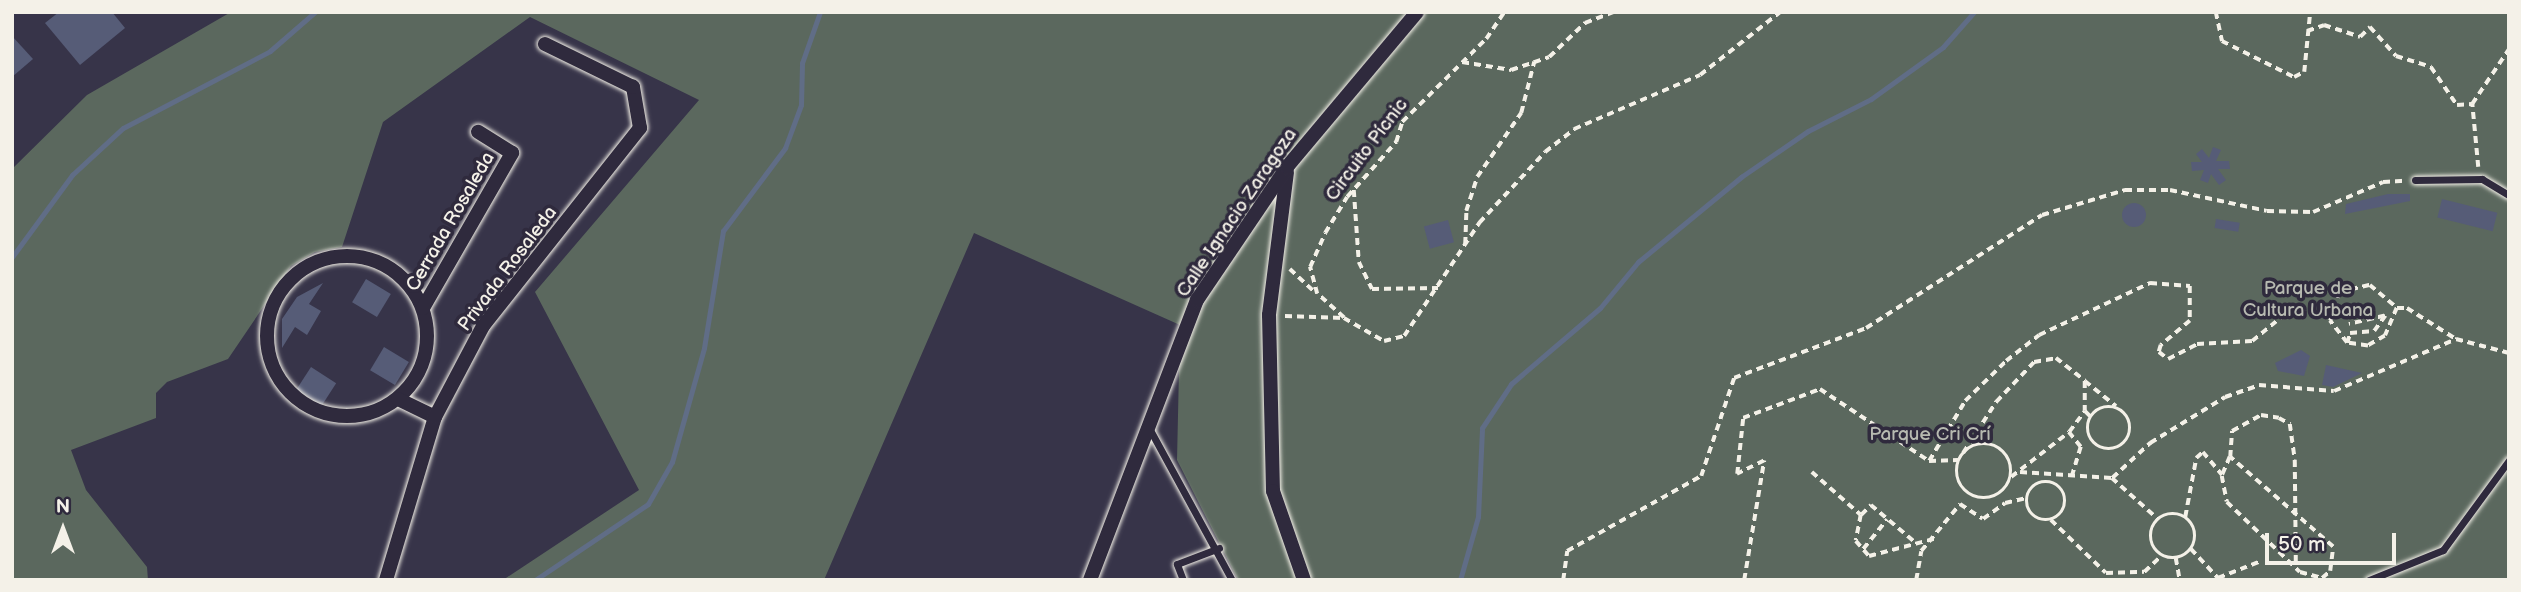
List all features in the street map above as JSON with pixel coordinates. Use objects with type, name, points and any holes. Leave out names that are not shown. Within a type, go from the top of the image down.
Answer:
[{"type":"street","name":"Calle Ignacio Zaragoza","points":[[1090,580],[1197,300],[1287,167],[1417,12]]},
{"type":"street","name":"Privada Rosaleda","points":[[386,580],[435,417],[483,326],[640,128],[633,86],[545,44]]},
{"type":"street","name":"Cerrada Rosaleda","points":[[423,308],[392,269],[343,256],[296,273],[269,315],[271,365],[303,404],[351,417],[398,399],[426,357],[423,308],[512,153],[478,132]]},
{"type":"street","points":[[1287,167],[1269,315],[1273,491],[1304,580]]},
{"type":"street","points":[[398,399],[435,417]]},
{"type":"lane","points":[[2414,180],[2482,179],[2509,195]]},
{"type":"lane","points":[[1149,428],[1219,548],[1232,580]]},
{"type":"lane","points":[[2369,580],[2443,550],[2509,460]]},
{"type":"lane","points":[[1183,580],[1177,565],[1219,548]]},
{"type":"path","name":"Circuito Pícnic","points":[[1317,294],[1310,267],[1354,190],[1396,142],[1402,122],[1462,62],[1504,12]]},
{"type":"path","points":[[1462,62],[1511,70],[1549,57],[1585,23],[1613,12]]},
{"type":"path","points":[[1276,259],[1344,318],[1384,341],[1404,336],[1465,246],[1545,152],[1574,129],[1700,75],[1780,12]]},
{"type":"path","points":[[2216,12],[2222,41],[2294,77],[2304,72],[2310,12]]},
{"type":"path","points":[[2307,31],[2324,24],[2360,37],[2370,27],[2396,56],[2431,68],[2457,105],[2472,104]]},
{"type":"path","points":[[2482,179],[2472,150],[2472,104],[2509,48]]},
{"type":"path","points":[[1465,246],[1466,211],[1477,177],[1521,113],[1534,62]]},
{"type":"path","points":[[1563,580],[1567,551],[1701,476],[1734,377],[1866,328],[2042,215],[2125,190],[2170,190],[2267,211],[2313,212],[2383,183],[2414,180]]},
{"type":"path","points":[[1354,190],[1359,262],[1372,289],[1438,288]]},
{"type":"path","points":[[1929,461],[1965,401],[2014,354],[2080,313],[2150,283],[2190,286],[2190,321],[2161,345],[2159,352],[2168,359],[2197,344],[2252,341],[2285,314],[2330,312]]},
{"type":"path","points":[[2397,308],[2391,327],[2377,342],[2347,343],[2333,331],[2330,312],[2339,292],[2359,284],[2370,285],[2397,308],[2407,308],[2456,339],[2509,353]]},
{"type":"path","points":[[2347,343],[2350,333],[2374,331],[2385,316],[2378,314],[2367,324],[2349,324]]},
{"type":"path","points":[[1269,315],[1344,318]]},
{"type":"path","points":[[2112,478],[2150,443],[2225,397],[2259,385],[2334,391],[2456,339]]},
{"type":"path","points":[[2085,381],[2085,411],[2069,432],[2011,477],[2001,492],[1975,497],[1961,486],[1958,460],[1996,402],[2034,362],[2056,358],[2085,381],[2121,411],[2130,429],[2125,442],[2114,449],[2094,443],[2088,431],[2091,417],[2101,408],[2121,411]]},
{"type":"path","points":[[1744,580],[1764,461],[1737,474],[1743,418],[1820,389],[1929,461],[1958,460]]},
{"type":"path","points":[[2085,411],[2091,417]]},
{"type":"path","points":[[2222,476],[2230,457],[2232,431],[2261,415],[2290,424],[2295,460],[2296,568]]},
{"type":"path","points":[[2069,432],[2081,447],[2072,477]]},
{"type":"path","points":[[1963,453],[1979,444],[1997,446],[2009,459],[2011,477]]},
{"type":"path","points":[[2185,517],[2196,458],[2203,452],[2222,476],[2227,502],[2296,568],[2311,579],[2322,578],[2330,571],[2333,547],[2230,457]]},
{"type":"path","points":[[1812,472],[1861,515]]},
{"type":"path","points":[[2020,472],[2112,478],[2158,519]]},
{"type":"path","points":[[1916,580],[1921,551],[1937,538],[1961,504],[1983,519],[2005,503],[2026,498],[2038,483],[2057,485],[2065,502],[2051,520]]},
{"type":"path","points":[[2026,498],[2032,516],[2051,520],[2106,573],[2144,572],[2162,555]]},
{"type":"path","points":[[1916,543],[1871,505],[1861,515],[1856,541],[1869,556],[1937,538]]},
{"type":"path","points":[[2171,514],[2185,517],[2194,528],[2191,549],[2176,558],[2162,555],[2151,538],[2158,519],[2171,514]]},
{"type":"path","points":[[1863,549],[1887,519]]},
{"type":"path","points":[[2191,549],[2219,579],[2261,561]]},
{"type":"path","points":[[2176,558],[2180,580]]},
{"type":"green space","points":[[231,12],[2509,12],[2509,580],[1238,580],[1177,460],[1180,325],[974,233],[824,580],[503,580],[639,490],[535,292],[699,100],[530,17],[383,122],[342,247],[315,252],[291,266],[228,359],[167,382],[156,393],[156,418],[71,450],[86,490],[147,567],[148,580],[12,580],[12,169],[87,95]]},
{"type":"building","points":[[59,12],[112,12],[125,28],[80,65],[45,23]]},
{"type":"building","points":[[12,36],[33,59],[12,77]]},
{"type":"building","points":[[2213,147],[2221,150],[2216,161],[2229,161],[2230,169],[2218,169],[2226,180],[2219,185],[2211,174],[2208,183],[2200,180],[2204,170],[2192,171],[2191,162],[2202,162],[2196,154],[2202,149],[2209,158]]},
{"type":"building","points":[[2388,194],[2410,194],[2410,201],[2345,214],[2346,204]]},
{"type":"building","points":[[2442,199],[2497,213],[2493,231],[2437,217]]},
{"type":"building","points":[[2134,203],[2143,206],[2146,215],[2143,224],[2134,227],[2125,224],[2122,215],[2125,206]]},
{"type":"building","points":[[2216,219],[2240,223],[2238,232],[2215,228]]},
{"type":"building","points":[[1448,220],[1454,242],[1430,249],[1424,226]]},
{"type":"building","points":[[366,279],[391,294],[377,317],[352,302]]},
{"type":"building","points":[[323,283],[309,304],[321,311],[307,335],[295,327],[282,348],[282,319],[297,297]]},
{"type":"building","points":[[384,347],[409,362],[395,385],[370,370]]},
{"type":"building","points":[[2301,350],[2310,356],[2304,376],[2278,371],[2275,363]]},
{"type":"building","points":[[2326,365],[2362,373],[2333,387],[2322,385]]},
{"type":"building","points":[[311,367],[336,383],[321,406],[296,390]]},
{"type":"waterway","points":[[12,257],[72,175],[123,128],[270,51],[315,12]]},
{"type":"waterway","points":[[535,580],[648,504],[672,462],[704,348],[723,231],[785,148],[801,105],[802,63],[820,12]]},
{"type":"waterway","points":[[1460,580],[1478,517],[1482,428],[1511,384],[1600,308],[1638,262],[1741,177],[1808,131],[1871,99],[1943,47],[1974,12]]},
{"type":"park label","name":"Parque de Cultura Urbana","points":[[2308,300]]},
{"type":"park label","name":"Parque Cri Crí","points":[[1930,435]]}]
